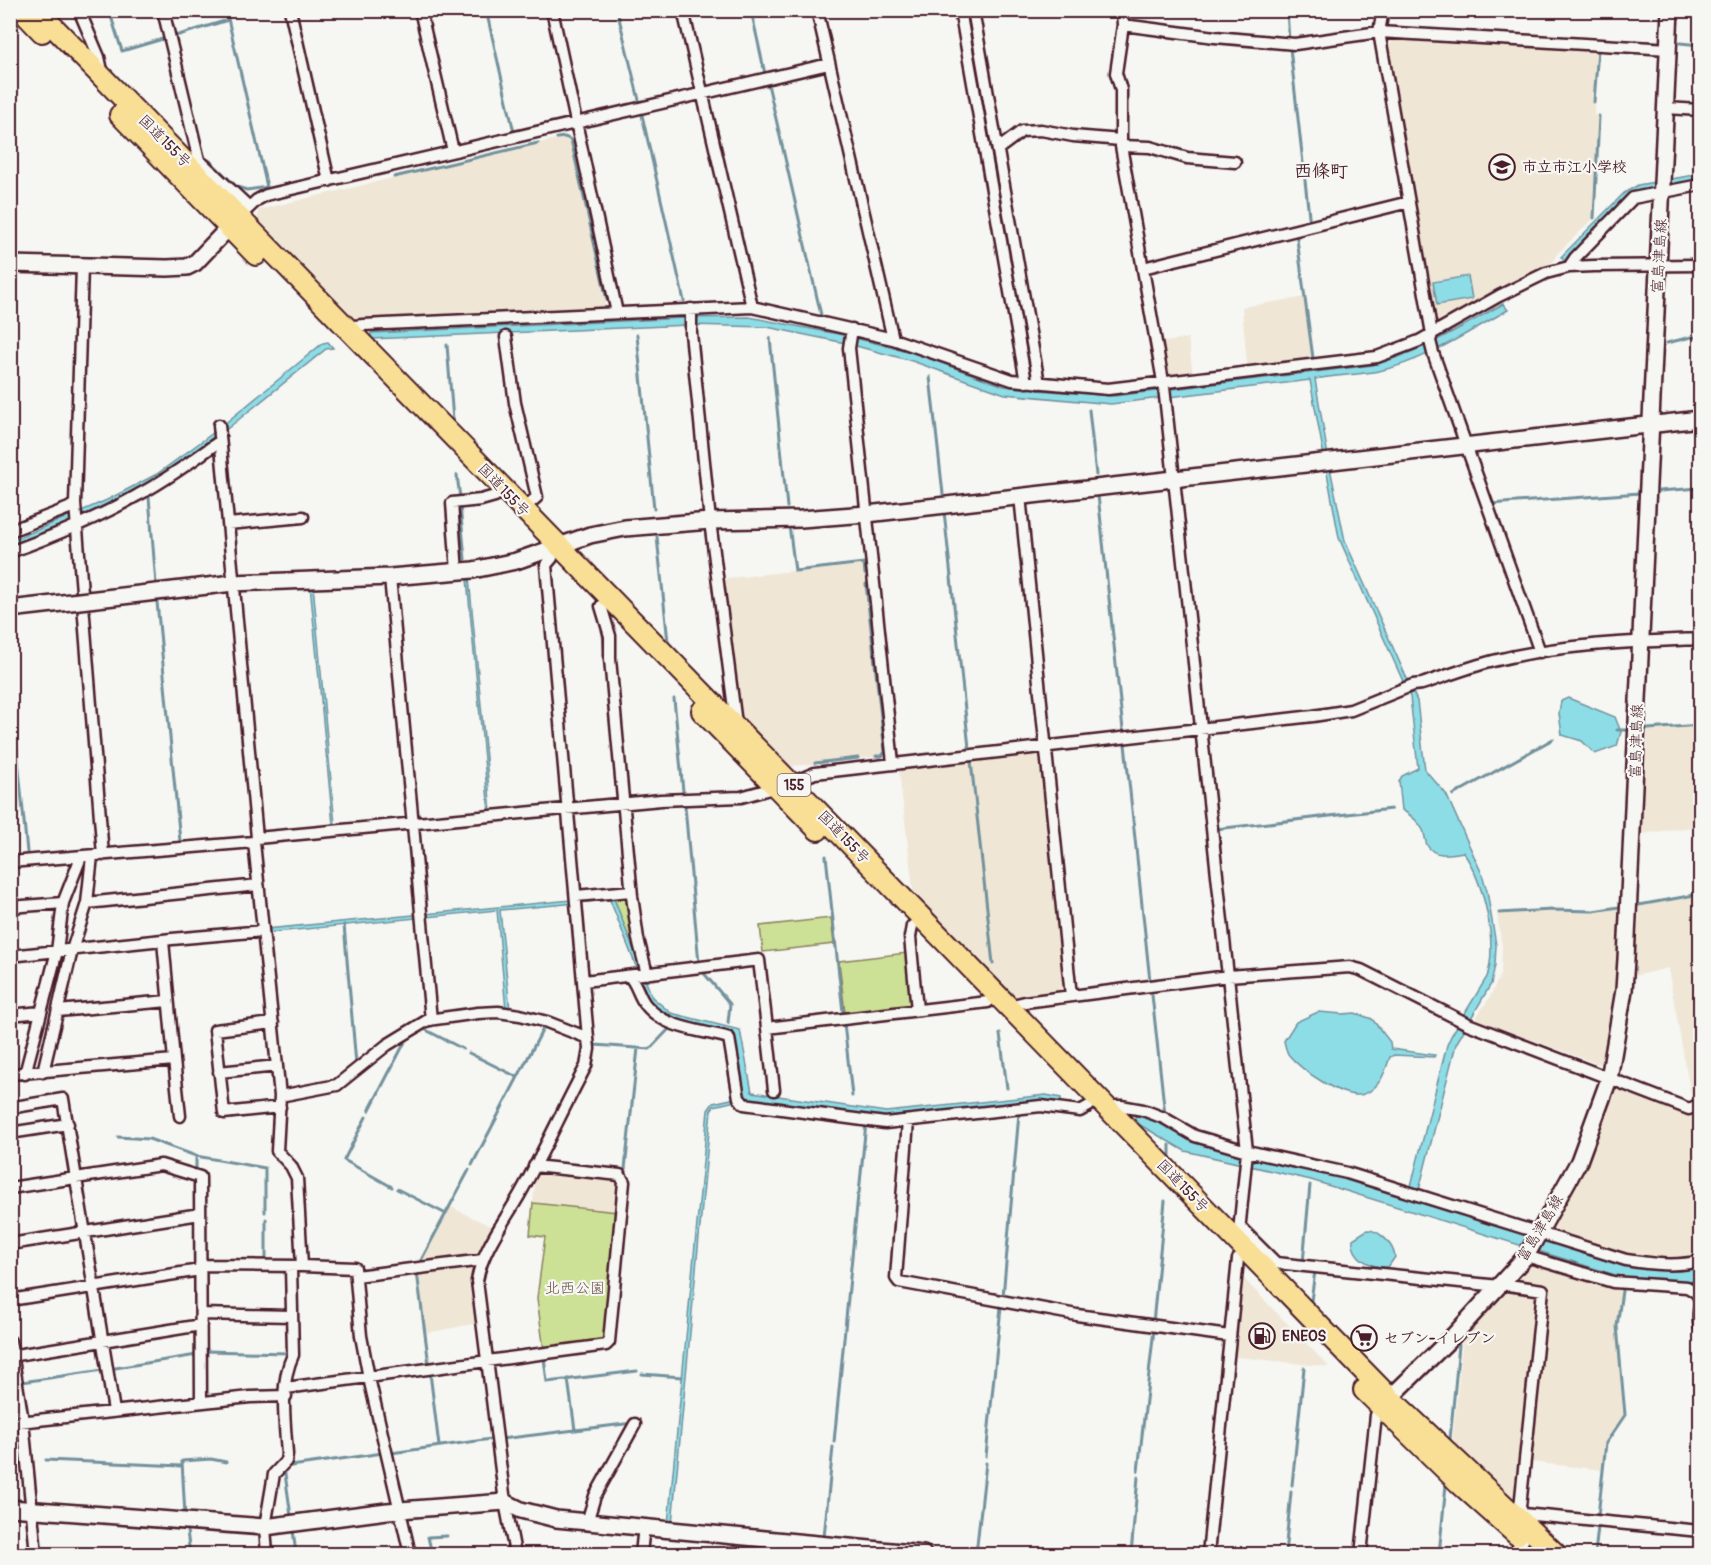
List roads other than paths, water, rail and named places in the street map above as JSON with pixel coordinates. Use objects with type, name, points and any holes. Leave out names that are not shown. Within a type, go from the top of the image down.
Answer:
[{"type":"highway","name":"国道155号","points":[[21,10],[239,217],[495,496],[736,727],[784,785],[912,926],[1239,1243],[1520,1548],[1539,1554]]},
{"type":"highway","name":"国道155号","points":[[37,10],[523,509],[551,551],[601,606],[1009,1006],[1098,1106]]},
{"type":"highway","name":"国道155号","points":[[1386,1403],[1520,1516],[1556,1554]]},
{"type":"street","points":[[79,10],[99,57],[104,79]]},
{"type":"street","points":[[164,10],[199,160],[239,217]]},
{"type":"street","points":[[420,10],[453,151]]},
{"type":"street","points":[[552,10],[617,313]]},
{"type":"street","points":[[683,10],[752,307]]},
{"type":"street","points":[[817,10],[893,339]]},
{"type":"street","points":[[960,10],[1032,383]]},
{"type":"street","points":[[973,10],[998,149],[1032,383]]},
{"type":"street","points":[[1122,10],[1123,25],[1116,73],[1121,90],[1121,143],[1165,399],[1247,1150],[1208,1554]]},
{"type":"street","points":[[1383,10],[1379,32],[1433,353],[1540,652]]},
{"type":"street","name":"富島津島線","points":[[1386,1403],[1454,1335],[1526,1256],[1579,1161],[1609,1079],[1624,990],[1626,959],[1670,10]]},
{"type":"street","points":[[293,11],[329,181]]},
{"type":"street","points":[[1123,25],[1204,36],[1295,44],[1379,32],[1669,49]]},
{"type":"street","points":[[10,264],[187,267],[195,262],[239,217],[267,195],[829,64]]},
{"type":"street","points":[[1666,108],[1701,110]]},
{"type":"street","points":[[998,149],[1022,131],[1041,130],[1150,147],[1187,158],[1235,162]]},
{"type":"street","points":[[1569,267],[1633,198],[1662,188],[1675,189],[1701,184]]},
{"type":"street","points":[[1143,268],[1408,202]]},
{"type":"street","points":[[346,327],[752,307],[851,332],[893,339],[1012,380],[1108,389],[1377,357],[1431,337],[1524,283],[1546,273],[1569,267],[1701,265]]},
{"type":"street","points":[[43,1072],[72,950],[87,903],[98,856],[75,504],[82,266]]},
{"type":"street","points":[[691,311],[690,333],[710,521],[736,727]]},
{"type":"street","points":[[851,332],[849,348],[893,763]]},
{"type":"street","points":[[506,337],[515,403],[537,497],[523,509]]},
{"type":"street","points":[[10,609],[233,583],[457,572],[516,561],[551,551],[590,535],[626,528],[710,521],[801,519],[867,514],[1701,420]]},
{"type":"street","points":[[10,552],[138,496],[176,472],[219,433],[256,840],[258,885],[280,1101],[277,1151],[291,1166],[297,1178],[296,1266],[291,1316],[293,1355],[288,1366],[286,1392],[287,1454],[286,1461],[274,1474],[265,1527],[267,1554]]},
{"type":"street","points":[[457,572],[452,503],[495,496]]},
{"type":"street","points":[[1020,496],[1071,996]]},
{"type":"street","points":[[10,531],[75,504]]},
{"type":"street","points":[[228,524],[303,517]]},
{"type":"street","points":[[512,1554],[514,1548],[505,1502],[477,1281],[483,1260],[586,1066],[589,1049],[546,565],[551,551]]},
{"type":"street","points":[[390,577],[431,1020]]},
{"type":"street","points":[[601,606],[610,636],[609,659],[631,891],[638,939],[639,975],[635,982],[643,1002],[653,1014],[665,1022],[729,1038],[739,1098],[744,1104],[885,1123],[1041,1106],[1080,1111],[1098,1106],[1120,1106],[1143,1110],[1164,1118],[1195,1136],[1318,1165],[1626,1260],[1678,1264],[1701,1261]]},
{"type":"street","points":[[10,862],[98,856],[623,803],[741,797],[784,785],[815,773],[1351,710],[1408,687],[1494,661],[1540,652],[1640,641],[1701,639]]},
{"type":"street","points":[[25,1074],[57,951],[63,903],[81,857]]},
{"type":"street","points":[[87,903],[258,885]]},
{"type":"street","points":[[576,899],[631,891]]},
{"type":"street","points":[[10,907],[63,903]]},
{"type":"street","points":[[912,926],[910,937],[917,1010]]},
{"type":"street","points":[[10,956],[263,932]]},
{"type":"street","points":[[163,941],[180,1116]]},
{"type":"street","points":[[584,981],[759,960],[774,1090]]},
{"type":"street","points":[[1009,1006],[1228,976],[1350,967],[1361,970],[1464,1022],[1609,1079],[1689,1109],[1701,1104]]},
{"type":"street","points":[[58,1011],[168,1001]]},
{"type":"street","points":[[767,1028],[988,1002]]},
{"type":"street","points":[[10,1015],[41,1012]]},
{"type":"street","points":[[273,1023],[215,1030],[224,1113],[280,1101],[337,1085],[387,1045],[431,1020],[498,1012],[547,1022],[588,1038]]},
{"type":"street","points":[[10,1074],[174,1060]]},
{"type":"street","points":[[219,1072],[277,1066]]},
{"type":"street","points":[[10,1099],[15,1107],[63,1099],[114,1411]]},
{"type":"street","points":[[908,1121],[896,1278],[899,1282],[1077,1315],[1229,1336]]},
{"type":"street","points":[[10,1133],[68,1124]]},
{"type":"street","points":[[10,1188],[161,1165],[200,1177],[201,1402]]},
{"type":"street","points":[[10,1423],[250,1397],[369,1378],[604,1347],[609,1342],[624,1182],[620,1174],[534,1166]]},
{"type":"street","points":[[10,1244],[200,1214]]},
{"type":"street","points":[[1239,1243],[1276,1263],[1544,1290],[1520,1516],[1701,1532]]},
{"type":"street","points":[[1526,1256],[1613,1282],[1687,1287],[1700,1297],[1701,1327]]},
{"type":"street","points":[[356,1276],[483,1260]]},
{"type":"street","points":[[10,1300],[200,1267],[355,1268],[361,1336],[369,1378],[410,1554]]},
{"type":"street","points":[[12,1356],[102,1341],[201,1319],[291,1316]]},
{"type":"street","points":[[10,1341],[23,1421],[36,1554]]},
{"type":"street","points":[[1361,1554],[1376,1415],[1386,1403]]},
{"type":"street","points":[[587,1522],[595,1496],[635,1424]]},
{"type":"street","points":[[10,1508],[265,1527],[400,1510],[505,1502],[521,1510],[556,1519],[923,1554]]},
{"type":"street","points":[[640,1554],[644,1527]]},
{"type":"water","points":[[963,10],[971,11],[1038,390],[1114,396],[1373,365],[1407,354],[1503,304],[1508,310],[1446,345],[1413,360],[1379,371],[1315,379],[1345,541],[1417,701],[1425,770],[1446,794],[1482,874],[1496,945],[1491,984],[1456,1044],[1419,1190],[1609,1259],[1700,1266],[1700,1280],[1671,1282],[1622,1277],[1311,1180],[1185,1151],[1135,1122],[1135,1115],[1160,1122],[1193,1142],[1325,1173],[1407,1196],[1447,1045],[1487,977],[1490,963],[1490,930],[1483,896],[1471,865],[1463,852],[1443,854],[1430,849],[1421,827],[1402,810],[1399,781],[1402,776],[1418,768],[1410,697],[1339,538],[1310,380],[1111,404],[1005,394],[912,361],[845,343],[767,327],[689,325],[371,339],[371,333],[749,317],[843,335],[911,352],[1004,386],[1029,389]]},
{"type":"water","points":[[1700,174],[1700,181],[1639,193],[1566,263],[1561,257],[1624,193],[1638,185]]},
{"type":"water","points":[[1468,276],[1472,299],[1437,305],[1433,282]]},
{"type":"water","points":[[328,342],[333,348],[326,349],[165,476],[107,506],[11,547],[11,541],[107,500],[157,474],[217,430],[323,343]]},
{"type":"water","points":[[469,578],[491,811],[489,812],[467,579]]},
{"type":"water","points":[[310,585],[313,585],[335,825],[333,825]]},
{"type":"water","points":[[1568,698],[1615,717],[1621,732],[1617,746],[1595,754],[1582,741],[1562,735],[1559,713],[1561,701]]},
{"type":"water","points":[[613,896],[652,997],[671,1013],[740,1030],[752,1092],[886,1112],[1046,1095],[1061,1098],[1062,1106],[886,1121],[744,1101],[734,1036],[671,1020],[650,1002],[610,900],[500,910],[510,1010],[506,1010],[497,910],[266,933],[266,929]]},
{"type":"water","points":[[1318,1012],[1355,1013],[1372,1019],[1390,1042],[1391,1049],[1435,1055],[1434,1057],[1394,1055],[1390,1057],[1384,1074],[1374,1088],[1364,1094],[1345,1093],[1312,1075],[1287,1051],[1284,1041],[1296,1022]]},
{"type":"water","points":[[736,1098],[736,1101],[714,1106],[711,1110],[672,1524],[668,1524],[708,1110],[713,1103]]},
{"type":"water","points":[[1367,1230],[1377,1232],[1392,1247],[1395,1257],[1388,1267],[1368,1263],[1355,1251],[1353,1239]]},
{"type":"waterway","points":[[109,10],[122,51],[166,38]]},
{"type":"waterway","points":[[209,160],[237,187],[247,190],[267,187],[226,10]]},
{"type":"waterway","points":[[486,10],[514,132]]},
{"type":"waterway","points":[[617,10],[639,100]]},
{"type":"waterway","points":[[751,10],[765,74]]},
{"type":"waterway","points":[[1287,10],[1289,41]]},
{"type":"waterway","points":[[172,37],[228,20]]},
{"type":"waterway","points":[[1591,40],[1657,42]]},
{"type":"waterway","points":[[1680,43],[1700,45]]},
{"type":"waterway","points":[[1290,48],[1310,225]]},
{"type":"waterway","points":[[1594,102],[1598,49]]},
{"type":"waterway","points":[[768,84],[821,315]]},
{"type":"waterway","points":[[642,115],[684,301]]},
{"type":"waterway","points":[[1594,218],[1599,116]]},
{"type":"waterway","points":[[557,138],[565,137],[571,140],[607,300]]},
{"type":"waterway","points":[[394,177],[538,143]]},
{"type":"waterway","points":[[1296,232],[1313,358]]},
{"type":"waterway","points":[[637,335],[654,509]]},
{"type":"waterway","points":[[1667,343],[1691,337],[1700,338]]},
{"type":"waterway","points":[[770,338],[787,507]]},
{"type":"waterway","points":[[447,345],[453,420]]},
{"type":"waterway","points":[[930,377],[943,494]]},
{"type":"waterway","points":[[1089,410],[1096,475]]},
{"type":"waterway","points":[[457,475],[460,498]]},
{"type":"waterway","points":[[1659,491],[1700,488]]},
{"type":"waterway","points":[[1490,504],[1640,493]]},
{"type":"waterway","points":[[1098,495],[1123,730]]},
{"type":"waterway","points":[[149,497],[156,584]]},
{"type":"waterway","points":[[460,506],[465,559]]},
{"type":"waterway","points":[[944,511],[969,748]]},
{"type":"waterway","points":[[789,525],[795,571],[864,563],[865,574]]},
{"type":"waterway","points":[[657,537],[668,642]]},
{"type":"waterway","points":[[866,584],[885,752],[882,756],[876,756]]},
{"type":"waterway","points":[[157,602],[180,841]]},
{"type":"waterway","points":[[603,634],[605,656]]},
{"type":"waterway","points":[[10,678],[27,852]]},
{"type":"waterway","points":[[674,699],[683,791]]},
{"type":"waterway","points":[[1648,729],[1700,725]]},
{"type":"waterway","points":[[1617,730],[1627,730]]},
{"type":"waterway","points":[[1453,795],[1553,739]]},
{"type":"waterway","points":[[1125,744],[1150,981]]},
{"type":"waterway","points":[[815,763],[858,758]]},
{"type":"waterway","points":[[971,761],[993,964]]},
{"type":"waterway","points":[[685,806],[699,964]]},
{"type":"waterway","points":[[1216,829],[1391,809]]},
{"type":"waterway","points":[[826,856],[843,1012]]},
{"type":"waterway","points":[[1639,905],[1700,894]]},
{"type":"waterway","points":[[1499,913],[1552,910],[1593,911],[1619,907]]},
{"type":"waterway","points":[[344,925],[356,1064]]},
{"type":"waterway","points":[[702,971],[730,1004],[728,1023]]},
{"type":"waterway","points":[[1152,995],[1165,1115]]},
{"type":"waterway","points":[[844,1023],[852,1096]]},
{"type":"waterway","points":[[472,1165],[545,1025]]},
{"type":"waterway","points":[[422,1028],[463,1049]]},
{"type":"waterway","points":[[595,1045],[650,1049],[668,1030]]},
{"type":"waterway","points":[[1000,1034],[1007,1088]]},
{"type":"waterway","points":[[369,1111],[407,1038]]},
{"type":"waterway","points":[[625,1169],[638,1048]]},
{"type":"waterway","points":[[469,1053],[517,1077]]},
{"type":"waterway","points":[[1003,1297],[1019,1113]]},
{"type":"waterway","points":[[366,1117],[344,1160],[392,1187]]},
{"type":"waterway","points":[[859,1193],[866,1123]]},
{"type":"waterway","points":[[118,1137],[149,1139],[196,1156],[265,1168],[265,1212]]},
{"type":"waterway","points":[[1170,1145],[1170,1157]]},
{"type":"waterway","points":[[196,1156],[196,1171]]},
{"type":"waterway","points":[[419,1264],[469,1170]]},
{"type":"waterway","points":[[1303,1263],[1310,1185]]},
{"type":"waterway","points":[[397,1189],[446,1214]]},
{"type":"waterway","points":[[834,1442],[858,1195]]},
{"type":"waterway","points":[[1153,1323],[1165,1201]]},
{"type":"waterway","points":[[266,1219],[266,1262]]},
{"type":"waterway","points":[[1311,1301],[1315,1271]]},
{"type":"waterway","points":[[417,1272],[429,1365]]},
{"type":"waterway","points":[[1598,1516],[1606,1443],[1625,1415],[1617,1326],[1622,1291]]},
{"type":"waterway","points":[[986,1456],[1001,1307]]},
{"type":"waterway","points":[[1138,1471],[1154,1329]]},
{"type":"waterway","points":[[1450,1439],[1459,1345]]},
{"type":"waterway","points":[[206,1351],[288,1353]]},
{"type":"waterway","points":[[109,1369],[197,1355]]},
{"type":"waterway","points":[[544,1358],[547,1382],[637,1371]]},
{"type":"waterway","points":[[1292,1485],[1304,1368]]},
{"type":"waterway","points":[[22,1382],[103,1370]]},
{"type":"waterway","points":[[430,1373],[439,1446]]},
{"type":"waterway","points":[[642,1374],[682,1377]]},
{"type":"waterway","points":[[568,1379],[575,1430]]},
{"type":"waterway","points":[[501,1439],[633,1423]]},
{"type":"waterway","points":[[391,1453],[491,1439]]},
{"type":"waterway","points":[[824,1537],[833,1447]]},
{"type":"waterway","points":[[291,1516],[284,1467],[383,1453]]},
{"type":"waterway","points":[[185,1516],[182,1461],[211,1459],[226,1462]]},
{"type":"waterway","points":[[46,1460],[182,1466]]},
{"type":"waterway","points":[[976,1554],[986,1463]]},
{"type":"waterway","points":[[1131,1554],[1138,1477]]},
{"type":"waterway","points":[[1439,1554],[1446,1485]]},
{"type":"waterway","points":[[1285,1554],[1291,1492]]},
{"type":"waterway","points":[[1595,1554],[1598,1527]]},
{"type":"waterway","points":[[293,1530],[296,1554]]},
{"type":"waterway","points":[[187,1531],[190,1554]]},
{"type":"waterway","points":[[432,1554],[428,1537],[447,1536]]},
{"type":"place","name":"市立市江小学校","points":[[1502,167]]},
{"type":"place","name":"ENEOS","points":[[1262,1336]]},
{"type":"place","name":"セブン-イレブン","points":[[1364,1338]]},
{"type":"district","name":"西條町","points":[[1321,171]]},
{"type":"park label","name":"北西公園","points":[[575,1288]]}]
